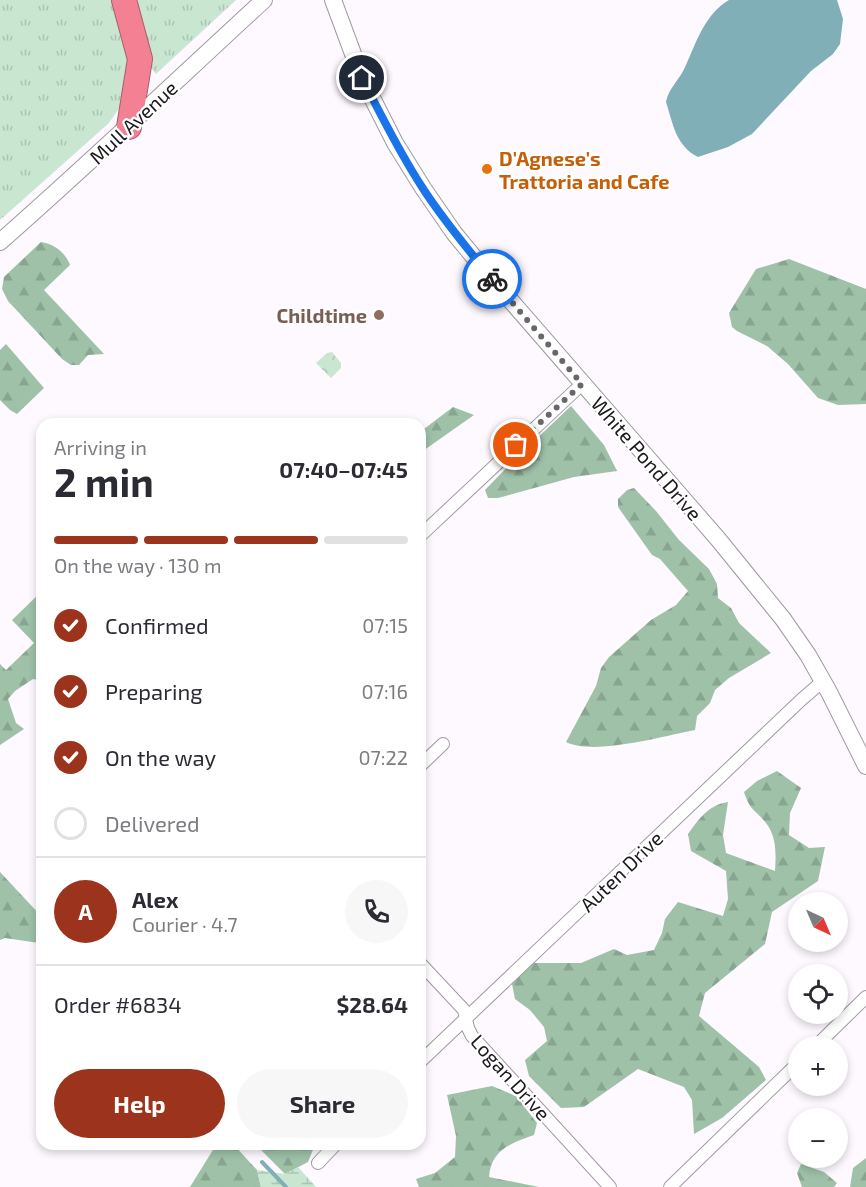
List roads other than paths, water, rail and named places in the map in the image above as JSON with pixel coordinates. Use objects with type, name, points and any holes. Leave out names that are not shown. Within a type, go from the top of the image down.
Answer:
[{"type":"highway","points":[[124,0],[140,59],[129,127]]},
{"type":"street","name":"Mull Avenue","points":[[0,242],[129,127],[198,59],[264,0]]},
{"type":"street","name":"White Pond Drive","points":[[333,0],[362,78],[395,143],[454,233],[718,539],[783,619],[823,681],[866,766]]},
{"type":"street","points":[[426,530],[582,384]]},
{"type":"street","name":"Auten Drive","points":[[426,1056],[823,681]]},
{"type":"street","points":[[426,760],[443,744]]},
{"type":"street","name":"Logan Drive","points":[[426,969],[464,1010],[472,1036],[610,1187]]},
{"type":"street","points":[[825,1036],[866,997]]},
{"type":"street","points":[[670,1187],[788,1073]]},
{"type":"street","points":[[318,1163],[330,1150]]},
{"type":"water","points":[[729,0],[837,0],[843,19],[840,44],[833,54],[811,71],[752,134],[728,147],[698,157],[680,141],[666,102],[708,20]]},
{"type":"waterway","points":[[262,1162],[286,1187]]},
{"type":"place","name":"D'Agnese's Trattoria and Cafe","points":[[487,169]]},
{"type":"place","name":"Childtime","points":[[379,315]]}]
